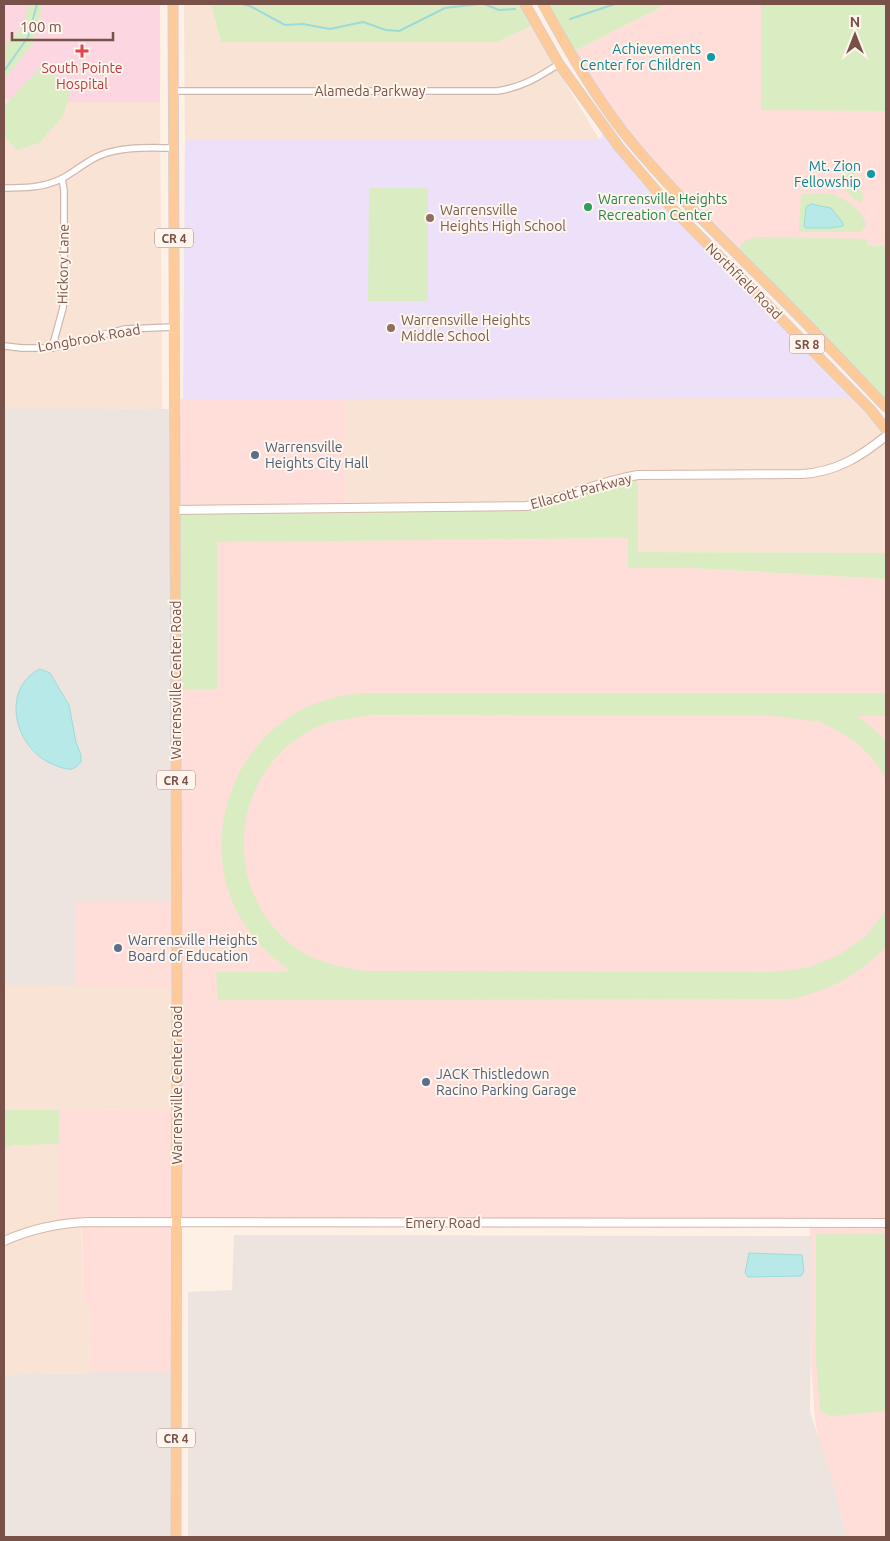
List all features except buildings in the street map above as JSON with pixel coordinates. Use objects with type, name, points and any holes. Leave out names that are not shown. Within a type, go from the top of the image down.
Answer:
[{"type":"main road","name":"Warrensville Center Road","points":[[173,4],[177,996],[176,1537]]},
{"type":"main road","name":"Northfield Road","points":[[525,4],[559,64],[619,147],[665,201],[864,403],[886,429]]},
{"type":"main road","name":"Northfield Road","points":[[543,4],[580,68],[633,144],[706,223],[763,279],[886,407]]},
{"type":"street","name":"Alameda Parkway","points":[[174,91],[497,91],[515,88],[537,78],[559,64]]},
{"type":"street","points":[[4,188],[38,186],[62,179],[89,161],[115,151],[131,148],[174,148]]},
{"type":"street","name":"Hickory Lane","points":[[52,348],[63,308],[64,292],[64,190],[62,179]]},
{"type":"street","name":"Longbrook Road","points":[[4,346],[52,348],[124,329],[174,327]]},
{"type":"street","name":"Ellacott Parkway","points":[[175,510],[527,506],[638,475],[811,474],[830,470],[849,462],[864,454],[886,436]]},
{"type":"street","name":"Emery Road","points":[[4,1241],[27,1232],[58,1224],[88,1222],[886,1223]]},
{"type":"shaded area","name":"South Pointe Hospital","points":[[4,4],[160,4],[160,102],[35,102],[4,99]]},
{"type":"shaded area","points":[[184,4],[211,4],[221,42],[497,42],[531,26],[599,139],[185,139]]},
{"type":"shaded area","points":[[667,4],[761,4],[762,109],[886,111],[886,246],[867,246],[867,239],[735,252],[633,144],[571,53]]},
{"type":"shaded area","points":[[4,99],[35,102],[160,102],[162,409],[4,407]]},
{"type":"shaded area","name":"Warrensville Heights High School","points":[[602,133],[640,181],[852,398],[183,399],[185,139],[599,139],[602,137]]},
{"type":"shaded area","points":[[346,398],[858,398],[886,429],[886,553],[637,552],[638,476],[527,506],[346,508]]},
{"type":"shaded area","points":[[346,398],[346,508],[175,510],[175,399]]},
{"type":"shaded area","points":[[4,407],[174,409],[177,902],[75,902],[75,986],[4,985]]},
{"type":"shaded area","points":[[628,538],[629,568],[692,568],[886,579],[886,1537],[839,1537],[825,1479],[815,1419],[811,1365],[810,1223],[177,1223],[176,1371],[90,1371],[92,1308],[83,1301],[82,1223],[58,1224],[59,1110],[177,1109],[177,987],[75,986],[75,902],[177,902],[175,542]]},
{"type":"shaded area","points":[[4,985],[177,985],[177,1109],[59,1110],[81,1213],[83,1301],[92,1308],[90,1374],[30,1373],[4,1376]]},
{"type":"shaded area","points":[[234,1235],[812,1236],[810,1412],[830,1473],[847,1537],[188,1537],[188,1292],[232,1290]]},
{"type":"shaded area","points":[[90,1371],[176,1371],[176,1537],[4,1537],[4,1376],[30,1373],[89,1374]]},
{"type":"green space","points":[[28,4],[43,4],[34,42],[4,80],[4,47],[23,26]]},
{"type":"green space","points":[[211,4],[526,4],[536,23],[497,42],[221,42]]},
{"type":"green space","points":[[543,4],[667,4],[571,53]]},
{"type":"green space","points":[[761,4],[886,4],[886,111],[761,110]]},
{"type":"green space","points":[[41,66],[71,89],[63,116],[39,143],[17,150],[4,136],[4,106]]},
{"type":"green space","points":[[855,170],[858,186],[864,197],[860,203],[846,191],[841,179],[841,173]]},
{"type":"green space","points":[[369,188],[428,188],[428,301],[368,301]]},
{"type":"green space","points":[[827,193],[845,200],[856,209],[866,225],[861,232],[801,232],[799,230],[801,194]]},
{"type":"green space","points":[[757,237],[867,239],[867,246],[886,246],[886,407],[735,252],[746,240]]},
{"type":"green space","points":[[638,475],[638,552],[886,553],[886,579],[692,568],[628,568],[628,538],[217,542],[217,690],[176,690],[175,510],[527,506]]},
{"type":"green space","points":[[363,693],[886,693],[886,716],[857,716],[875,730],[886,742],[886,779],[875,761],[857,743],[838,731],[821,722],[775,716],[373,715],[326,724],[311,730],[286,747],[267,769],[253,795],[245,823],[244,852],[249,880],[260,907],[278,932],[297,949],[307,955],[341,967],[366,971],[775,972],[810,967],[841,954],[867,935],[886,910],[886,947],[864,966],[843,980],[819,991],[791,999],[218,1000],[216,972],[290,972],[270,955],[247,928],[236,910],[226,882],[222,854],[223,825],[229,797],[240,771],[256,747],[277,726],[301,710],[332,698]]},
{"type":"green space","points":[[4,1110],[59,1110],[59,1144],[14,1145],[4,1148]]},
{"type":"green space","points":[[816,1234],[886,1234],[886,1411],[830,1416],[820,1411],[816,1359]]},
{"type":"water","points":[[811,204],[831,208],[843,223],[843,226],[806,228],[804,226],[806,207]]},
{"type":"water","points":[[40,669],[50,673],[69,705],[76,742],[81,755],[81,762],[72,769],[65,769],[42,758],[30,747],[22,734],[17,719],[16,704],[20,690],[27,678]]},
{"type":"water","points":[[749,1253],[802,1255],[804,1271],[801,1276],[748,1277],[745,1273]]},
{"type":"waterway","points":[[4,71],[28,37],[37,4]]},
{"type":"waterway","points":[[242,4],[250,6],[285,25],[303,24],[330,29],[363,22],[386,30],[399,31],[445,8],[479,4]]},
{"type":"waterway","points":[[484,4],[499,10],[515,9]]},
{"type":"waterway","points":[[570,19],[615,4]]},
{"type":"place","name":"South Pointe Hospital","points":[[82,51]]},
{"type":"place","name":"Achievements Center for Children","points":[[711,57]]},
{"type":"place","name":"Mt. Zion Fellowship","points":[[871,174]]},
{"type":"place","name":"Warrensville Heights Recreation Center","points":[[588,207]]},
{"type":"place","name":"Warrensville Heights High School","points":[[430,218]]},
{"type":"place","name":"Warrensville Heights Middle School","points":[[391,328]]},
{"type":"place","name":"Warrensville Heights City Hall","points":[[255,455]]},
{"type":"place","name":"Warrensville Heights Board of Education","points":[[118,948]]},
{"type":"place","name":"JACK Thistledown Racino Parking Garage","points":[[426,1082]]}]
